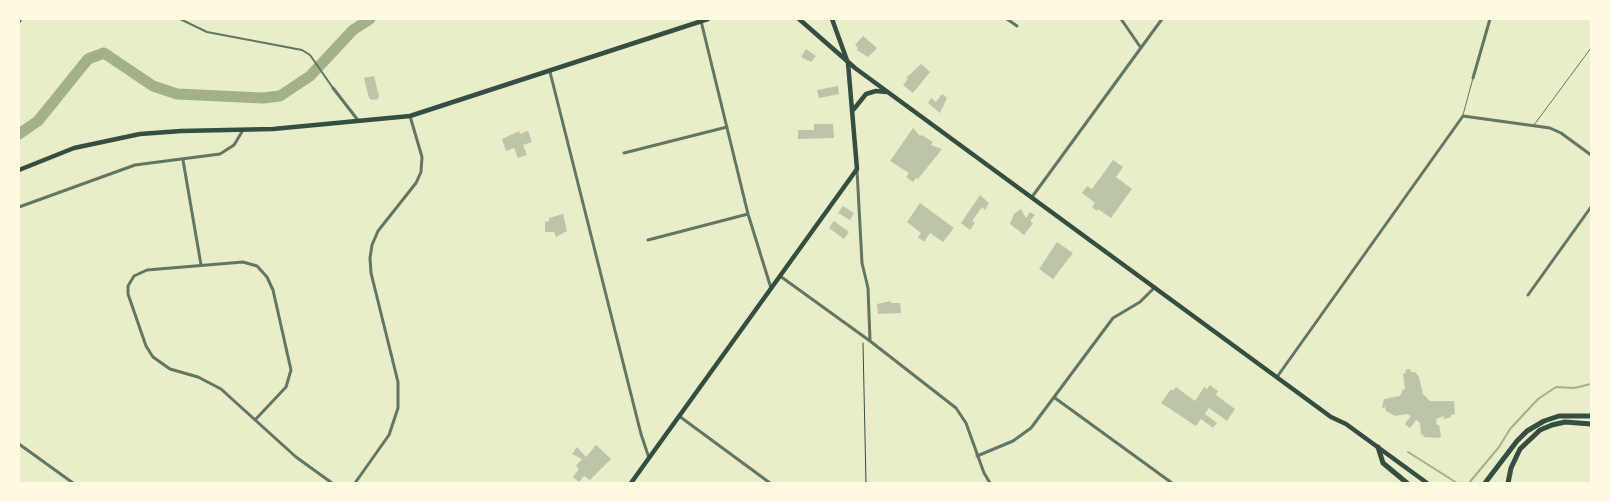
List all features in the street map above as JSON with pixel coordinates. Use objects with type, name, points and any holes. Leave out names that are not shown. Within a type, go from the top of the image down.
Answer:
[{"type":"highway","points":[[1485,483],[1527,431],[1544,421],[1559,416],[1591,416]]},
{"type":"highway","points":[[1508,483],[1511,468],[1520,449],[1540,430],[1552,424],[1566,422],[1591,424]]},
{"type":"highway","points":[[1378,447],[1383,463],[1407,483]]},
{"type":"main road","points":[[19,170],[74,148],[124,136],[181,131],[243,130],[304,126],[357,119],[410,116],[708,19]]},
{"type":"main road","points":[[799,19],[848,63],[1332,417],[1346,424],[1428,483]]},
{"type":"main road","points":[[631,483],[857,169],[854,109],[848,63],[832,19]]},
{"type":"main road","points":[[854,109],[866,94],[876,91],[889,92]]},
{"type":"street","points":[[180,19],[207,32],[302,50],[310,55],[357,119]]},
{"type":"street","points":[[1007,19],[1017,26]]},
{"type":"street","points":[[1121,19],[1141,48]]},
{"type":"street","points":[[1032,198],[1162,19]]},
{"type":"street","points":[[1473,78],[1490,19]]},
{"type":"street","points":[[701,21],[748,214],[771,288]]},
{"type":"street","points":[[550,72],[641,434],[649,458]]},
{"type":"street","points":[[355,483],[389,435],[398,408],[398,382],[371,273],[370,258],[372,245],[378,231],[416,183],[421,172],[422,157],[410,116]]},
{"type":"street","points":[[1277,377],[1463,116],[1557,131],[1591,155]]},
{"type":"street","points":[[624,153],[727,127]]},
{"type":"street","points":[[19,207],[135,164],[183,160],[220,154],[234,145],[243,130]]},
{"type":"street","points":[[183,160],[201,265]]},
{"type":"street","points":[[857,169],[862,263],[868,288],[868,339]]},
{"type":"street","points":[[1528,295],[1591,207]]},
{"type":"street","points":[[648,240],[748,214]]},
{"type":"street","points":[[255,420],[286,387],[291,370],[272,285],[262,271],[248,263],[201,265],[148,270],[138,273],[128,286],[129,299],[146,346],[153,357],[170,369],[198,377],[216,386],[296,457],[332,483]]},
{"type":"street","points":[[780,276],[868,339],[956,408],[966,423],[977,456],[990,483]]},
{"type":"street","points":[[977,456],[1001,447],[1023,434],[1039,419],[1113,318],[1140,302],[1155,287]]},
{"type":"street","points":[[1055,398],[1172,483]]},
{"type":"street","points":[[679,416],[770,483]]},
{"type":"street","points":[[19,444],[73,483]]},
{"type":"lane","points":[[1533,126],[1591,48]]},
{"type":"lane","points":[[1463,116],[1473,78]]},
{"type":"path","points":[[866,483],[863,348],[868,339]]},
{"type":"building","points":[[863,36],[877,48],[868,57],[857,50],[858,48],[855,45]]},
{"type":"building","points":[[806,49],[816,56],[811,62],[801,57]]},
{"type":"building","points":[[921,64],[930,72],[913,93],[903,85],[908,79],[906,78]]},
{"type":"building","points":[[374,76],[379,96],[378,99],[372,100],[369,98],[364,78]]},
{"type":"building","points":[[838,86],[839,94],[819,98],[817,90]]},
{"type":"building","points":[[942,94],[947,98],[940,113],[928,103],[931,98],[936,102]]},
{"type":"building","points":[[814,124],[833,124],[834,138],[798,139],[798,130],[814,130]]},
{"type":"building","points":[[913,128],[920,136],[922,135],[933,142],[931,145],[942,149],[918,179],[916,178],[913,182],[906,177],[909,173],[890,161]]},
{"type":"building","points":[[519,131],[520,134],[528,131],[532,142],[523,145],[527,155],[518,158],[514,148],[506,151],[502,139]]},
{"type":"building","points":[[1113,160],[1123,167],[1116,177],[1132,189],[1111,218],[1092,207],[1095,203],[1082,193],[1087,186],[1092,189]]},
{"type":"building","points":[[980,195],[989,203],[985,210],[982,207],[972,221],[975,223],[970,230],[961,223]]},
{"type":"building","points":[[920,203],[954,228],[943,242],[930,233],[924,242],[918,237],[921,233],[907,222]]},
{"type":"building","points":[[843,206],[854,213],[850,220],[838,213]]},
{"type":"building","points":[[1021,209],[1026,218],[1030,212],[1035,215],[1030,221],[1033,223],[1024,235],[1010,224],[1014,214]]},
{"type":"building","points":[[563,214],[567,231],[556,237],[554,232],[545,232],[545,222],[549,221],[549,218]]},
{"type":"building","points":[[834,221],[849,232],[844,239],[829,228]]},
{"type":"building","points":[[1057,242],[1073,253],[1053,279],[1039,269]]},
{"type":"building","points":[[891,301],[891,303],[900,303],[901,313],[878,314],[877,304]]},
{"type":"building","points":[[1410,369],[1411,372],[1415,372],[1419,377],[1423,394],[1430,401],[1454,401],[1455,414],[1444,419],[1444,416],[1436,419],[1441,436],[1439,438],[1421,435],[1420,423],[1416,420],[1410,428],[1405,424],[1411,416],[1407,414],[1395,416],[1386,411],[1385,407],[1382,408],[1384,399],[1400,396],[1403,389],[1405,390],[1403,374],[1406,373],[1405,370]]},
{"type":"building","points":[[1210,385],[1218,391],[1216,395],[1235,409],[1227,421],[1209,408],[1205,414],[1217,423],[1213,428],[1201,419],[1196,426],[1161,403],[1171,389],[1173,391],[1176,387],[1195,401],[1204,387],[1207,389]]},
{"type":"building","points":[[596,445],[611,459],[590,480],[584,476],[579,482],[573,477],[579,469],[576,466],[582,459],[572,454],[577,447],[586,457]]},
{"type":"waterway","points":[[19,134],[38,121],[88,59],[104,53],[153,86],[177,94],[263,98],[280,96],[310,76],[353,30],[370,19]]},
{"type":"waterway","points":[[1469,483],[1499,447],[1510,429],[1538,399],[1556,387],[1574,388],[1591,384]]},
{"type":"waterway","points":[[1408,452],[1457,483]]}]
